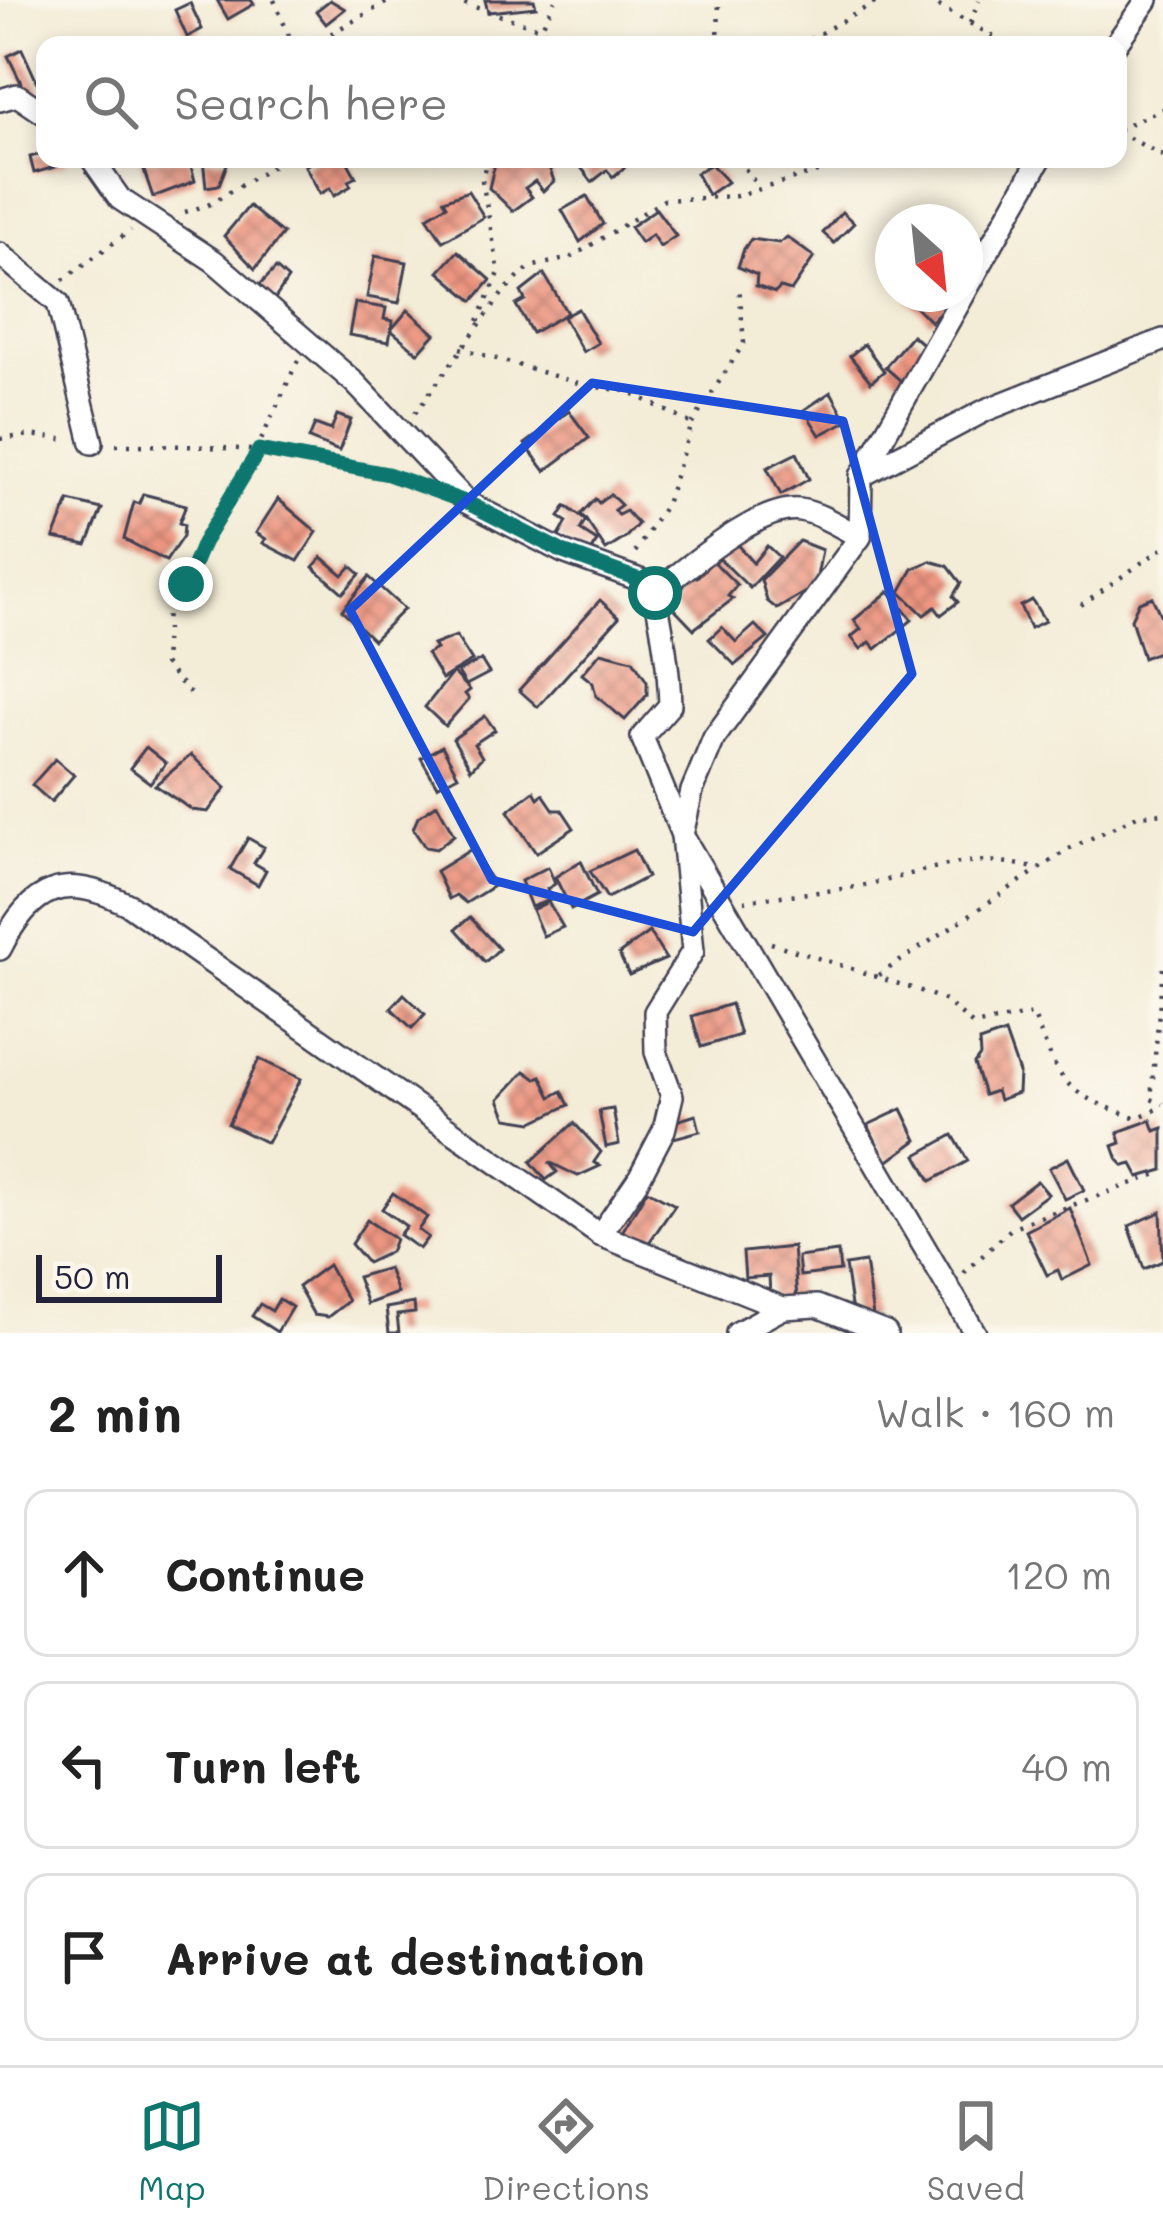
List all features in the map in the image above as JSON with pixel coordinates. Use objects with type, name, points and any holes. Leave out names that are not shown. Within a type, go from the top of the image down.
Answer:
[{"type":"street","points":[[1121,36],[1147,0]]},
{"type":"street","points":[[0,100],[17,95],[36,108]]},
{"type":"street","points":[[98,168],[111,190],[214,261],[308,345],[404,432],[468,503],[563,552],[622,572],[655,593]]},
{"type":"street","points":[[983,259],[1035,168]]},
{"type":"street","points":[[0,254],[58,303],[92,443]]},
{"type":"street","points":[[600,1235],[647,1162],[672,1096],[656,1052],[655,1012],[693,951],[682,835],[692,791],[714,738],[860,537],[861,476],[953,312]]},
{"type":"street","points":[[861,476],[986,410],[1163,340]]},
{"type":"street","points":[[655,593],[748,527],[791,510],[860,537]]},
{"type":"street","points":[[655,593],[656,620],[669,666],[670,705],[642,737],[682,835],[975,1333]]},
{"type":"street","points":[[0,949],[13,923],[38,896],[69,885],[99,890],[129,905],[600,1235],[783,1308],[817,1306],[886,1333]]},
{"type":"street","points":[[737,1333],[783,1308]]},
{"type":"path","points":[[274,0],[289,36]]},
{"type":"path","points":[[368,10],[376,0]]},
{"type":"path","points":[[325,36],[391,0]]},
{"type":"path","points":[[453,0],[554,36]]},
{"type":"path","points":[[538,36],[555,0]]},
{"type":"path","points":[[718,36],[719,0]]},
{"type":"path","points":[[816,36],[880,0]]},
{"type":"path","points":[[928,0],[993,36]]},
{"type":"path","points":[[970,23],[979,0]]},
{"type":"path","points":[[1127,126],[1163,109]]},
{"type":"path","points":[[1127,135],[1163,156]]},
{"type":"path","points":[[46,291],[99,258],[146,218],[208,205],[270,168]]},
{"type":"path","points":[[475,328],[499,273],[482,180],[485,168]]},
{"type":"path","points":[[744,168],[760,190]]},
{"type":"path","points":[[404,432],[475,328],[530,267],[570,258],[664,200],[686,202],[760,190],[831,168]]},
{"type":"path","points":[[622,572],[666,504],[692,424],[744,343],[739,285]]},
{"type":"path","points":[[190,692],[164,664],[166,609],[259,450],[280,391],[308,345]]},
{"type":"path","points":[[460,348],[588,386],[628,391],[692,424]]},
{"type":"path","points":[[0,439],[30,435],[92,443],[259,450],[388,474],[428,488]]},
{"type":"path","points":[[1081,605],[1163,548]]},
{"type":"path","points":[[879,976],[1036,869],[1137,816],[1163,813]]},
{"type":"path","points":[[726,904],[859,886],[910,869],[977,859],[1000,859],[1036,869]]},
{"type":"path","points":[[743,938],[879,976],[946,1001],[973,1025],[1034,1015],[1060,1082],[1097,1104],[1136,1118],[1163,1106]]},
{"type":"path","points":[[1163,968],[1150,1072],[1151,1099],[1163,1106]]},
{"type":"path","points":[[947,1289],[1012,1228],[1163,1172]]},
{"type":"highlighted area","points":[[592,383],[843,421],[912,674],[693,932],[492,880],[350,610]]},
{"type":"building","points":[[217,0],[251,0],[254,4],[228,19]]},
{"type":"building","points":[[330,0],[345,9],[326,24],[316,11]]},
{"type":"building","points":[[485,0],[534,0],[536,7],[488,12]]},
{"type":"building","points":[[190,3],[202,29],[187,36],[175,10]]},
{"type":"building","points":[[22,49],[36,80],[36,93],[28,97],[8,56]]},
{"type":"building","points":[[36,155],[36,168],[52,168],[34,173],[30,157]]},
{"type":"building","points":[[143,168],[191,168],[195,181],[153,197]]},
{"type":"building","points":[[204,168],[226,168],[219,185],[206,187]]},
{"type":"building","points":[[306,168],[351,168],[356,177],[348,181],[351,186],[334,196],[330,188],[320,194]]},
{"type":"building","points":[[494,168],[549,168],[554,181],[543,191],[535,181],[525,188],[532,197],[513,211],[489,188]]},
{"type":"building","points":[[582,168],[624,168],[613,177],[607,170],[592,182]]},
{"type":"building","points":[[715,168],[727,182],[708,195],[696,173]]},
{"type":"building","points":[[468,191],[484,217],[443,241],[427,217],[447,205],[444,200]]},
{"type":"building","points":[[587,196],[603,224],[580,242],[562,210]]},
{"type":"building","points":[[249,206],[283,234],[255,269],[224,236]]},
{"type":"building","points":[[656,209],[676,236],[660,247],[652,235],[641,243],[630,227]]},
{"type":"building","points":[[842,212],[854,223],[834,243],[823,233]]},
{"type":"building","points":[[787,237],[814,257],[791,291],[780,288],[775,293],[756,286],[757,275],[738,267],[744,249],[751,239],[779,243]]},
{"type":"building","points":[[458,251],[491,280],[473,301],[439,272]]},
{"type":"building","points":[[375,256],[407,262],[399,303],[367,297]]},
{"type":"building","points":[[276,268],[288,279],[270,306],[254,291]]},
{"type":"building","points":[[544,274],[567,313],[532,333],[516,305],[525,300],[521,292]]},
{"type":"building","points":[[355,303],[386,308],[384,319],[393,321],[389,342],[349,335]]},
{"type":"building","points":[[578,309],[598,343],[583,352],[563,317]]},
{"type":"building","points":[[408,310],[435,334],[418,353],[391,330]]},
{"type":"building","points":[[921,312],[941,312],[931,322]]},
{"type":"building","points":[[912,335],[928,349],[901,381],[885,367]]},
{"type":"building","points":[[864,344],[884,371],[871,382],[850,356]]},
{"type":"building","points":[[831,392],[847,421],[820,435],[804,410]]},
{"type":"building","points":[[569,411],[589,438],[545,471],[525,444]]},
{"type":"building","points":[[337,415],[351,420],[339,451],[309,439],[315,424],[331,430]]},
{"type":"building","points":[[797,453],[809,479],[781,495],[767,468]]},
{"type":"building","points":[[143,494],[186,505],[179,523],[184,525],[183,536],[166,561],[124,539],[134,502],[139,504]]},
{"type":"building","points":[[610,494],[621,505],[614,510],[618,515],[626,511],[638,524],[625,538],[606,550],[586,520],[580,530],[597,541],[589,557],[558,538],[567,522],[559,517],[566,506],[585,520],[581,514],[595,499],[599,503]]},
{"type":"building","points":[[278,499],[317,532],[298,561],[263,543],[266,539],[256,533]]},
{"type":"building","points":[[69,501],[102,509],[87,545],[54,538]]},
{"type":"building","points":[[734,541],[753,563],[767,546],[779,557],[750,588],[718,557]]},
{"type":"building","points":[[799,541],[822,550],[815,587],[777,609],[767,601],[761,580]]},
{"type":"building","points":[[322,557],[343,575],[351,566],[360,574],[343,593],[313,567]]},
{"type":"building","points":[[713,561],[737,585],[728,596],[733,599],[694,629],[673,607],[691,572],[697,577]]},
{"type":"building","points":[[930,561],[948,566],[961,583],[953,596],[958,602],[941,615],[935,607],[924,615],[900,592],[913,569]]},
{"type":"building","points":[[369,577],[404,609],[373,640],[342,610]]},
{"type":"building","points":[[889,591],[912,620],[876,649],[870,642],[861,649],[851,637],[861,629],[854,620]]},
{"type":"building","points":[[1152,597],[1163,621],[1163,650],[1143,658],[1131,619],[1139,602]]},
{"type":"building","points":[[600,600],[619,617],[538,707],[519,690]]},
{"type":"building","points":[[1032,600],[1045,621],[1030,628],[1020,606]]},
{"type":"building","points":[[755,625],[768,638],[735,665],[709,639],[722,627],[736,642]]},
{"type":"building","points":[[456,636],[472,661],[442,679],[427,654],[436,649],[433,645]]},
{"type":"building","points":[[601,652],[633,660],[647,682],[647,695],[625,720],[596,696],[593,683],[582,674]]},
{"type":"building","points":[[481,660],[489,673],[466,685],[458,672]]},
{"type":"building","points":[[453,672],[470,690],[465,694],[469,699],[445,726],[425,707]]},
{"type":"building","points":[[485,716],[495,730],[474,744],[482,757],[471,769],[453,739]]},
{"type":"building","points":[[442,746],[458,775],[437,786],[421,758]]},
{"type":"building","points":[[146,747],[166,763],[150,783],[130,768]]},
{"type":"building","points":[[191,755],[226,788],[208,812],[192,810],[155,785]]},
{"type":"building","points":[[55,759],[74,775],[51,802],[32,785]]},
{"type":"building","points":[[534,791],[538,798],[543,794],[554,810],[562,810],[574,828],[536,853],[508,811]]},
{"type":"building","points":[[437,804],[454,835],[436,849],[425,847],[413,829],[418,817]]},
{"type":"building","points":[[248,838],[264,847],[254,863],[266,870],[258,885],[230,869]]},
{"type":"building","points":[[470,850],[495,885],[466,903],[456,895],[449,899],[436,871]]},
{"type":"building","points":[[634,850],[647,877],[607,898],[590,871]]},
{"type":"building","points":[[581,861],[597,895],[571,909],[555,877]]},
{"type":"building","points":[[548,867],[555,884],[547,889],[550,900],[531,907],[521,881]]},
{"type":"building","points":[[548,902],[563,927],[543,936],[532,910]]},
{"type":"building","points":[[470,917],[499,949],[485,962],[456,929]]},
{"type":"building","points":[[649,932],[666,959],[629,975],[619,954]]},
{"type":"building","points":[[404,994],[425,1014],[412,1028],[391,1008]]},
{"type":"building","points":[[731,1004],[740,1035],[701,1047],[692,1016]]},
{"type":"building","points":[[1005,1033],[1019,1073],[1018,1093],[999,1100],[996,1091],[984,1095],[974,1064],[980,1056],[979,1042]]},
{"type":"building","points":[[259,1059],[301,1079],[267,1143],[228,1124]]},
{"type":"building","points":[[525,1071],[536,1079],[541,1076],[551,1097],[562,1091],[569,1105],[533,1122],[507,1118],[499,1099]]},
{"type":"building","points":[[613,1109],[619,1144],[606,1147],[599,1111]]},
{"type":"building","points":[[902,1109],[917,1140],[886,1163],[868,1125]]},
{"type":"building","points":[[696,1115],[700,1131],[674,1138],[670,1123]]},
{"type":"building","points":[[1151,1120],[1155,1131],[1163,1128],[1163,1170],[1139,1177],[1132,1164],[1124,1166],[1118,1160],[1113,1146],[1121,1143],[1118,1132]]},
{"type":"building","points":[[574,1123],[601,1152],[594,1162],[600,1166],[578,1176],[549,1162],[557,1172],[546,1180],[531,1162]]},
{"type":"building","points":[[953,1135],[968,1161],[931,1181],[917,1155]]},
{"type":"building","points":[[1068,1158],[1084,1190],[1065,1199],[1049,1168]]},
{"type":"building","points":[[1037,1181],[1048,1194],[1018,1216],[1008,1203]]},
{"type":"building","points":[[647,1190],[675,1205],[648,1244],[622,1232]]},
{"type":"building","points":[[393,1193],[427,1217],[418,1230],[428,1237],[419,1249],[399,1235],[406,1226],[382,1209]]},
{"type":"building","points":[[1070,1208],[1092,1265],[1062,1280],[1058,1270],[1047,1275],[1026,1231]]},
{"type":"building","points":[[1161,1212],[1163,1261],[1144,1269],[1129,1226]]},
{"type":"building","points":[[367,1220],[395,1239],[390,1252],[367,1263],[351,1244]]},
{"type":"building","points":[[793,1247],[797,1299],[781,1300],[770,1294],[769,1276],[745,1278],[743,1252]]},
{"type":"building","points":[[838,1252],[840,1271],[800,1276],[798,1257]]},
{"type":"building","points":[[865,1262],[873,1316],[853,1319],[845,1265]]},
{"type":"building","points":[[328,1265],[348,1301],[328,1317],[314,1315],[298,1287]]},
{"type":"building","points":[[388,1268],[397,1293],[367,1304],[357,1277]]},
{"type":"building","points":[[279,1299],[292,1307],[277,1332],[252,1316],[260,1304],[272,1311]]},
{"type":"building","points":[[414,1303],[415,1313],[397,1315],[399,1333],[389,1333],[386,1308]]},
{"type":"route","points":[[186,584],[201,558],[203,543],[234,499],[259,450],[388,474],[468,503],[563,552],[643,581],[655,593]]}]
